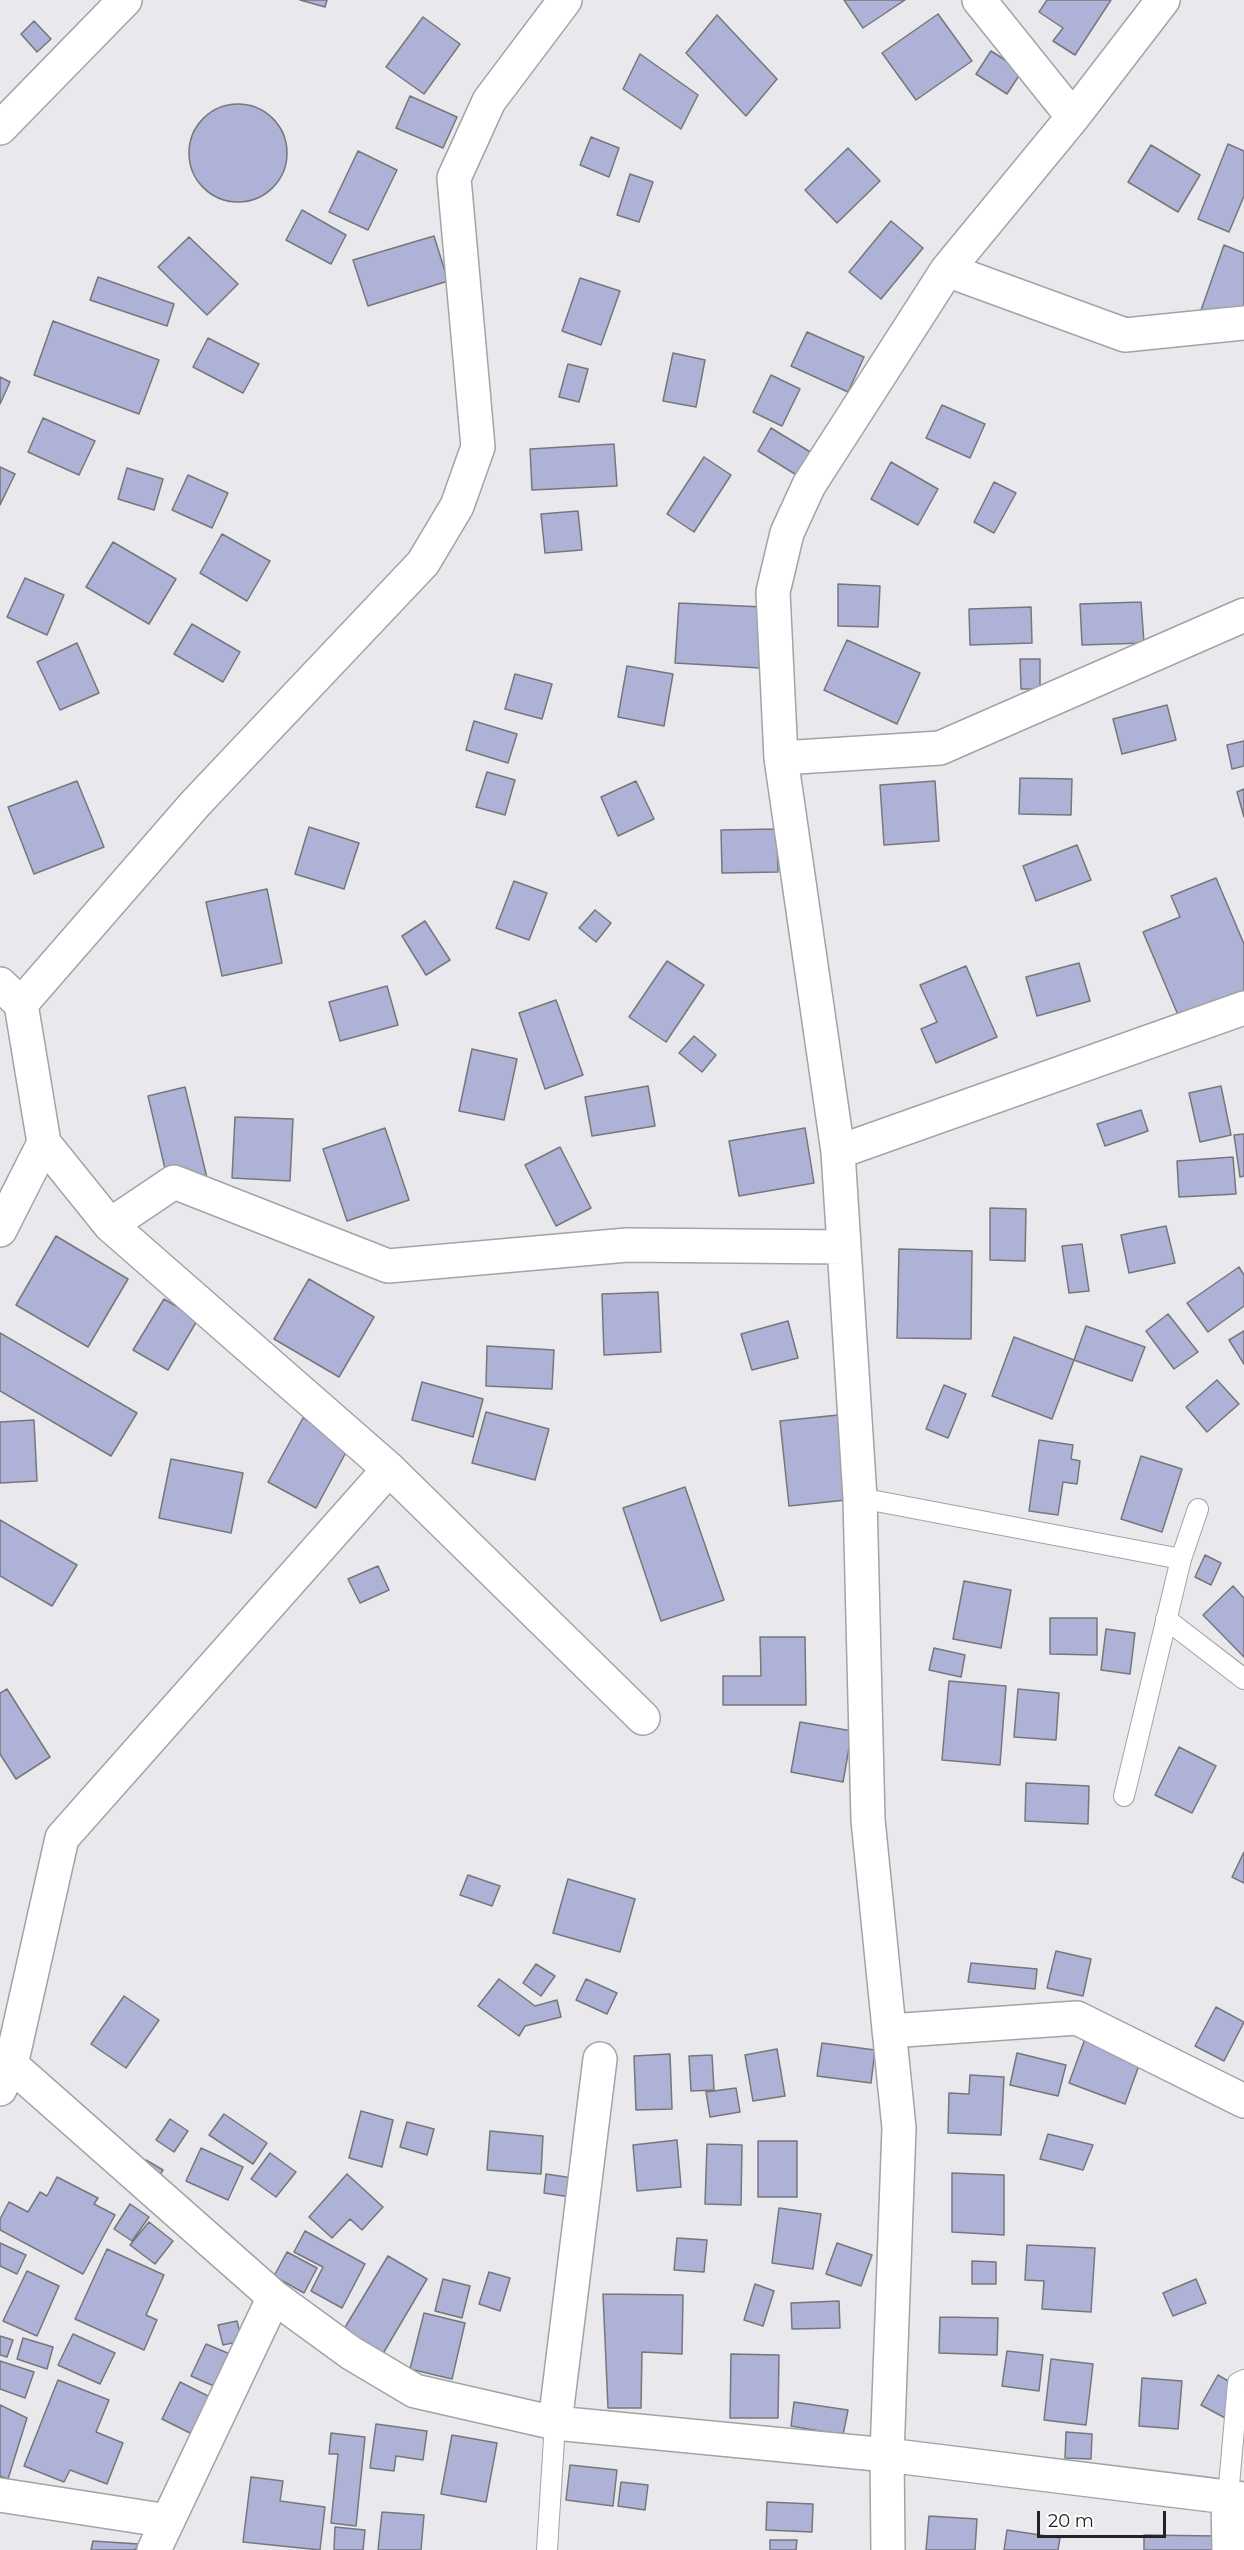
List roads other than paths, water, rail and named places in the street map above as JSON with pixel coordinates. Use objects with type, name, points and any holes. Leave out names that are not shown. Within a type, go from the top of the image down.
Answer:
[{"type":"street","points":[[0,128],[125,0]]},
{"type":"street","points":[[565,0],[489,101],[454,178],[478,447],[457,506],[423,563],[11,994],[44,1143],[110,1225],[389,1469],[643,1718]]},
{"type":"street","points":[[979,0],[1073,117]]},
{"type":"street","points":[[888,2550],[886,2455],[899,2128],[868,1820],[860,1498],[838,1152],[781,758],[773,592],[787,533],[809,485],[947,270],[1073,117],[1163,0]]},
{"type":"street","points":[[947,270],[1125,334],[1244,323]]},
{"type":"street","points":[[781,758],[940,748],[1244,615]]},
{"type":"street","points":[[838,1152],[1244,1008]]},
{"type":"street","points":[[0,1230],[44,1143]]},
{"type":"street","points":[[110,1225],[174,1182],[388,1266],[627,1245],[844,1247]]},
{"type":"street","points":[[389,1469],[62,1838],[4,2070],[274,2297],[351,2353],[415,2391],[555,2423],[886,2455],[1236,2498],[1229,2550]]},
{"type":"street","points":[[889,2031],[1077,2018],[1244,2101]]},
{"type":"street","points":[[555,2423],[600,2059]]},
{"type":"street","points":[[0,2495],[161,2536],[274,2297]]},
{"type":"lane","points":[[860,1498],[1181,1559]]},
{"type":"lane","points":[[1124,1796],[1181,1559],[1198,1509]]},
{"type":"lane","points":[[1167,1619],[1244,1679]]},
{"type":"lane","points":[[1236,2498],[1238,2383],[1244,2380]]},
{"type":"lane","points":[[547,2550],[555,2423]]}]
